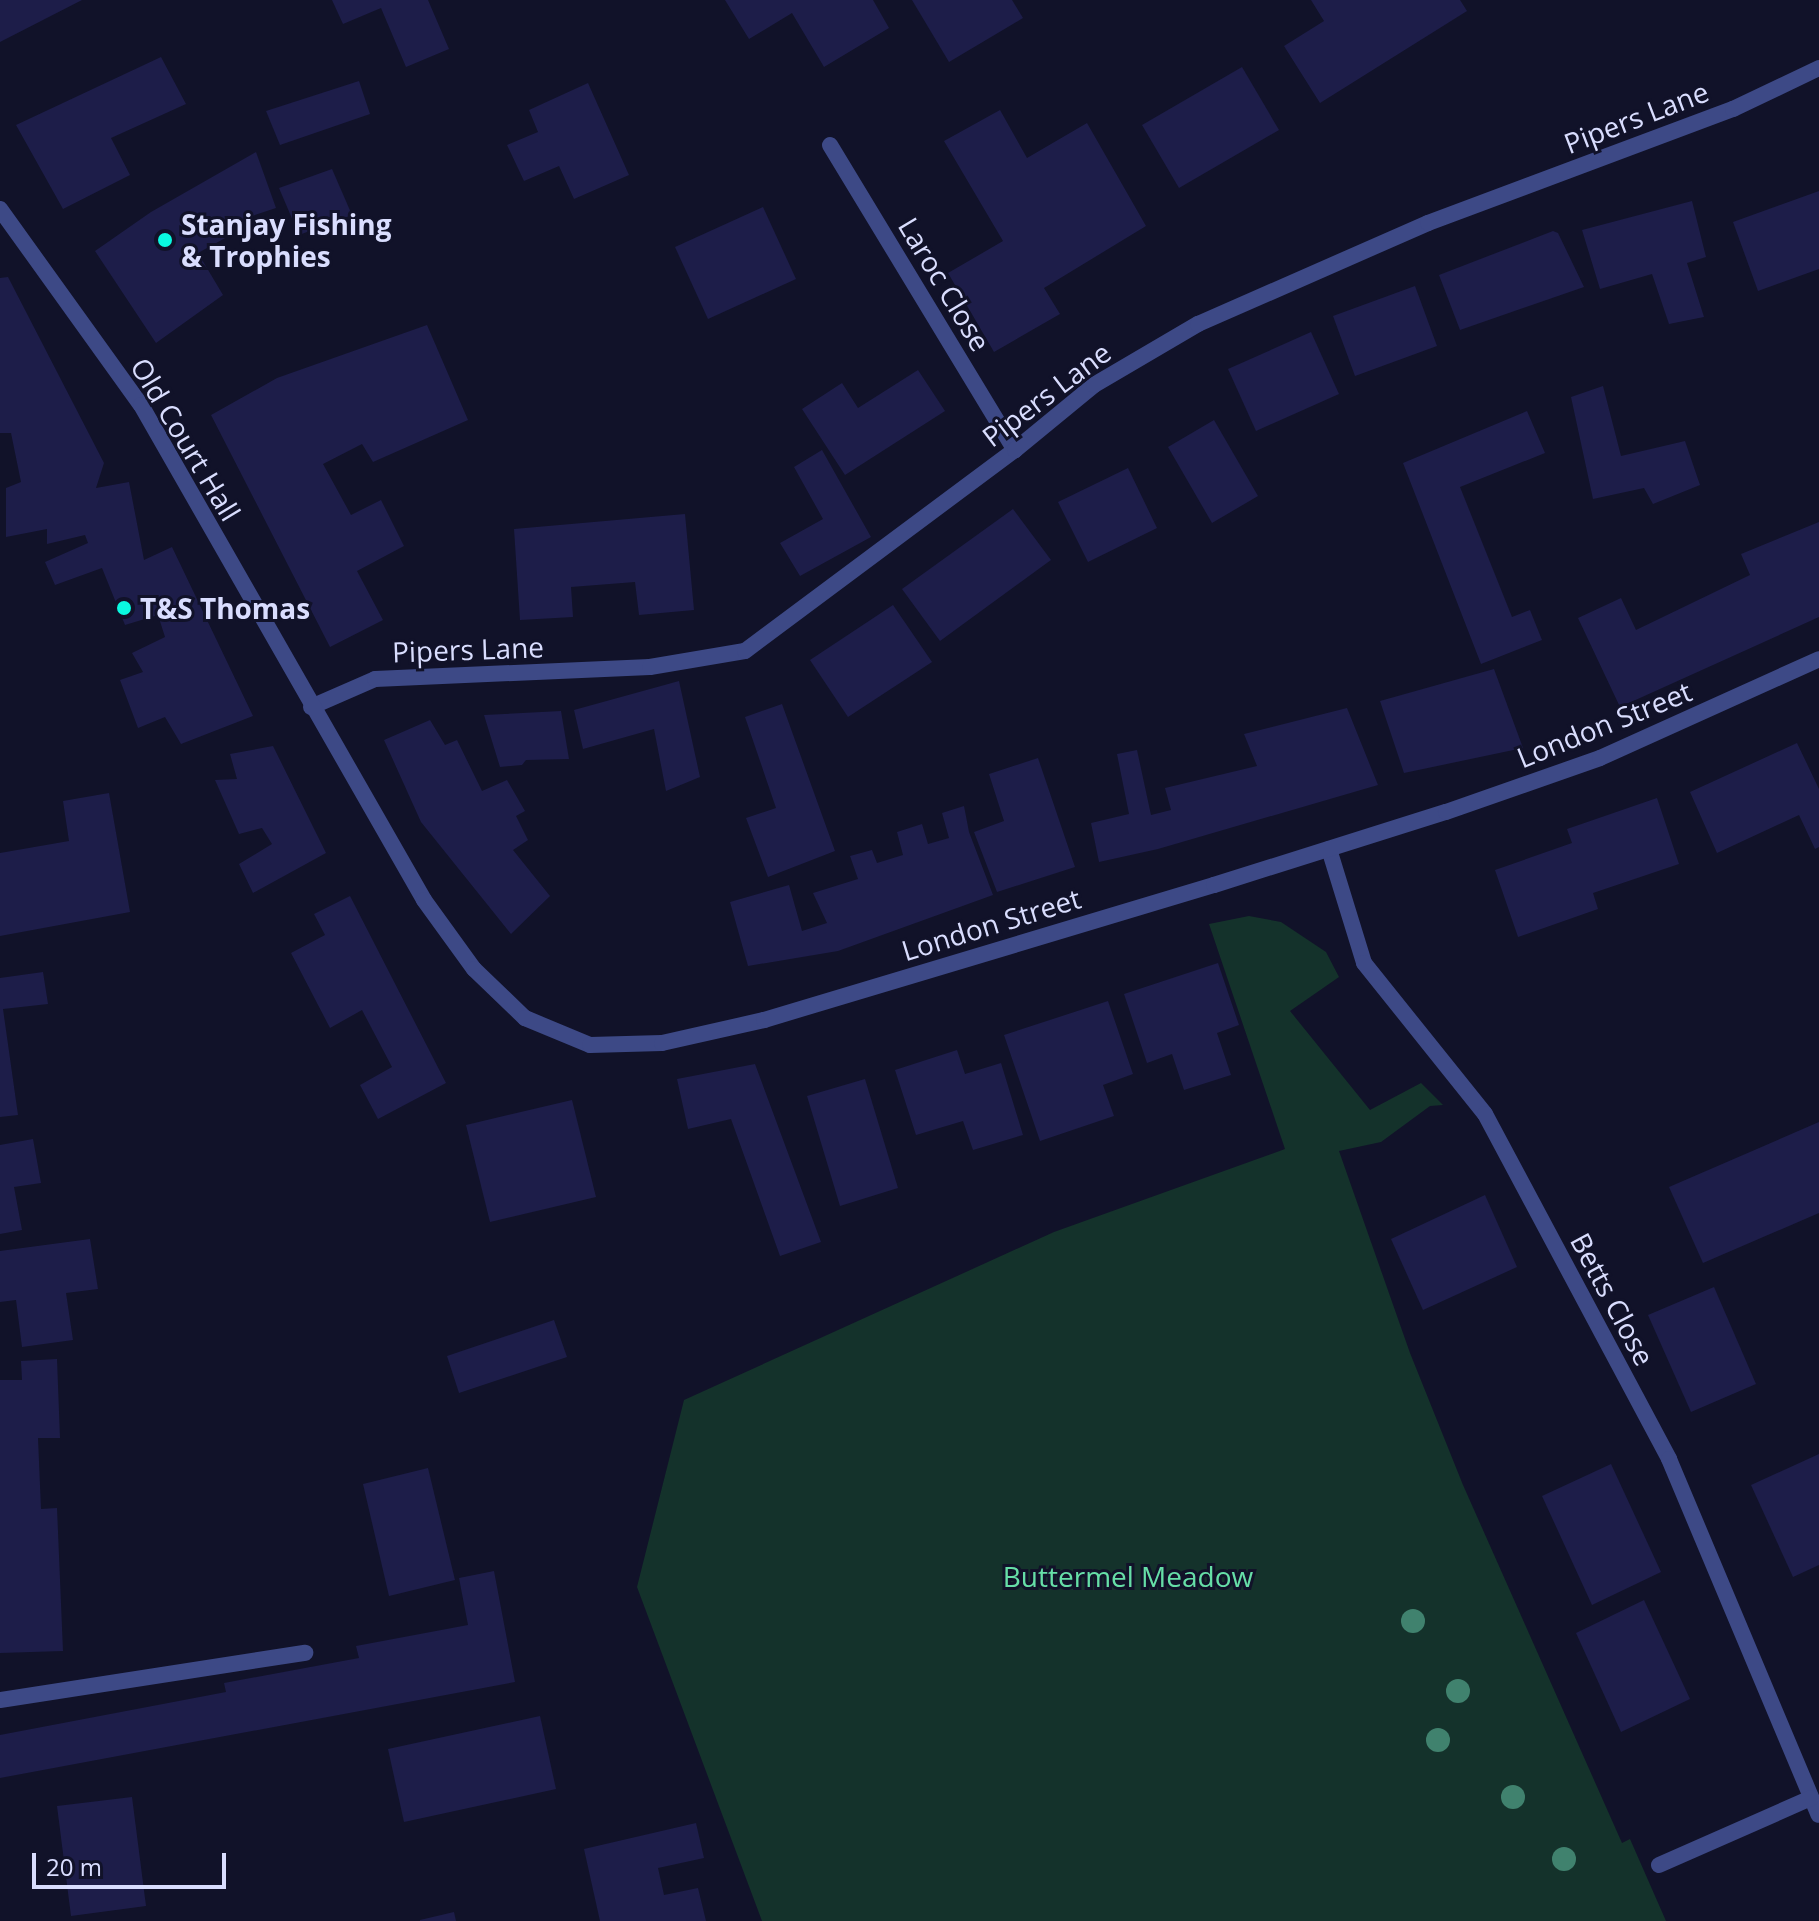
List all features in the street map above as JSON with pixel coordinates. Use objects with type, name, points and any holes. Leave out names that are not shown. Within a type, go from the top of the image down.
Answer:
[{"type":"street","name":"Pipers Lane","points":[[311,707],[375,679],[650,667],[745,651],[1015,450],[1094,385],[1198,324],[1428,223],[1733,109],[1819,68]]},
{"type":"street","name":"Laroc Close","points":[[830,145],[1015,450]]},
{"type":"street","name":"Old Court Hall","points":[[0,209],[141,405],[311,707]]},
{"type":"street","name":"London Street","points":[[311,707],[424,900],[474,969],[525,1018],[590,1045],[662,1043],[764,1020],[1329,849],[1600,758],[1819,659]]},
{"type":"street","name":"Betts Close","points":[[1329,849],[1364,963],[1485,1114],[1669,1459],[1819,1815]]},
{"type":"street","points":[[0,1700],[305,1653]]},
{"type":"street","points":[[1659,1865],[1811,1798]]},
{"type":"green space","name":"Buttermel Meadow","points":[[1249,916],[1281,922],[1326,952],[1339,977],[1290,1011],[1370,1110],[1421,1083],[1443,1105],[1430,1106],[1381,1142],[1339,1151],[1410,1353],[1463,1485],[1622,1843],[1630,1839],[1666,1921],[762,1921],[637,1587],[684,1400],[1054,1232],[1285,1149],[1209,924]]},
{"type":"building","points":[[0,0],[82,0],[0,42]]},
{"type":"building","points":[[332,0],[428,0],[449,49],[406,67],[381,8],[343,24]]},
{"type":"building","points":[[725,0],[873,0],[889,28],[824,67],[792,13],[749,39]]},
{"type":"building","points":[[912,0],[1012,0],[1023,18],[949,62]]},
{"type":"building","points":[[1311,0],[1460,0],[1467,11],[1320,103],[1284,46],[1324,21]]},
{"type":"building","points":[[161,57],[186,104],[111,138],[130,175],[63,209],[16,125]]},
{"type":"building","points":[[1242,67],[1279,130],[1179,188],[1142,125]]},
{"type":"building","points":[[359,81],[370,114],[280,145],[266,111]]},
{"type":"building","points":[[588,83],[629,175],[574,199],[559,166],[524,181],[507,145],[538,132],[529,110]]},
{"type":"building","points":[[1000,110],[1027,158],[1087,123],[1146,226],[1044,288],[1060,314],[994,352],[948,273],[1003,241],[944,141]]},
{"type":"building","name":"Stanjay Fishing & Trophies","points":[[256,152],[276,208],[243,219],[247,226],[198,253],[223,295],[156,343],[95,251],[151,212]]},
{"type":"building","points":[[332,169],[352,215],[299,235],[279,188]]},
{"type":"building","points":[[1819,191],[1819,269],[1758,291],[1733,222]]},
{"type":"building","points":[[1692,201],[1706,257],[1687,263],[1704,317],[1669,324],[1652,274],[1600,289],[1582,230]]},
{"type":"building","points":[[763,207],[796,279],[708,319],[675,247]]},
{"type":"building","points":[[1553,231],[1558,233],[1584,287],[1460,330],[1439,275]]},
{"type":"building","points":[[8,277],[104,463],[96,488],[129,482],[144,560],[172,547],[253,716],[181,744],[165,717],[138,728],[120,680],[143,672],[132,653],[165,637],[158,615],[125,625],[102,568],[55,585],[45,562],[88,543],[85,535],[47,544],[47,529],[6,537],[6,488],[21,482],[11,433],[0,433],[0,278]]},
{"type":"building","points":[[1415,286],[1437,346],[1355,376],[1333,316]]},
{"type":"building","points":[[427,325],[468,420],[373,462],[362,444],[323,464],[351,515],[381,500],[404,546],[357,571],[383,620],[330,647],[211,415],[277,378]]},
{"type":"building","points":[[1311,332],[1339,394],[1256,431],[1228,369]]},
{"type":"building","points":[[918,370],[945,411],[845,475],[802,409],[842,383],[858,408]]},
{"type":"building","points":[[1603,386],[1621,456],[1685,441],[1700,485],[1653,504],[1644,488],[1593,499],[1571,397]]},
{"type":"building","points":[[1527,411],[1545,453],[1460,487],[1512,617],[1530,610],[1542,640],[1481,664],[1403,463]]},
{"type":"building","points":[[1214,420],[1258,496],[1212,523],[1168,447]]},
{"type":"building","points":[[822,450],[871,537],[800,576],[780,543],[823,519],[794,467]]},
{"type":"building","points":[[1128,468],[1157,528],[1088,562],[1058,502]]},
{"type":"building","points":[[1013,509],[1051,560],[940,641],[902,589]]},
{"type":"building","points":[[685,514],[694,610],[639,615],[635,582],[571,587],[573,617],[520,620],[514,529]]},
{"type":"building","points":[[1819,522],[1819,617],[1620,707],[1578,618],[1621,598],[1636,630],[1750,575],[1741,554]]},
{"type":"building","points":[[893,605],[932,662],[848,717],[810,660]]},
{"type":"building","points":[[1494,669],[1523,748],[1404,773],[1380,701]]},
{"type":"building","points":[[679,681],[700,777],[666,791],[654,729],[583,749],[574,710]]},
{"type":"building","points":[[782,704],[835,851],[768,877],[746,818],[776,808],[745,717]]},
{"type":"building","points":[[1347,708],[1378,785],[1158,849],[1099,862],[1091,823],[1129,814],[1117,754],[1137,750],[1151,815],[1171,810],[1165,788],[1257,766],[1244,734]]},
{"type":"building","points":[[561,711],[569,759],[526,760],[522,765],[500,767],[484,715]]},
{"type":"building","points":[[430,720],[445,745],[457,740],[482,791],[507,780],[525,811],[516,816],[528,840],[513,850],[550,896],[511,934],[421,822],[384,740]]},
{"type":"building","points":[[1797,743],[1819,789],[1819,847],[1815,849],[1799,815],[1717,853],[1690,792]]},
{"type":"building","points":[[273,746],[326,853],[253,893],[239,864],[272,844],[262,828],[239,834],[215,780],[237,779],[230,754]]},
{"type":"building","points":[[1038,758],[1075,867],[997,892],[974,832],[1004,821],[989,774]]},
{"type":"building","points":[[109,793],[130,912],[0,936],[0,853],[69,841],[63,801]]},
{"type":"building","points":[[1657,798],[1679,864],[1593,893],[1598,909],[1518,937],[1495,870],[1572,843],[1567,829]]},
{"type":"building","points":[[964,806],[969,832],[993,895],[838,951],[748,966],[730,902],[789,885],[802,931],[827,923],[813,893],[858,879],[850,856],[872,850],[877,863],[903,855],[897,832],[922,824],[928,844],[949,838],[942,813]]},
{"type":"building","points":[[350,896],[446,1083],[378,1119],[360,1085],[392,1067],[362,1010],[330,1028],[291,953],[325,935],[314,914]]},
{"type":"building","points":[[1218,963],[1239,1025],[1217,1033],[1231,1075],[1184,1090],[1172,1054],[1147,1063],[1124,994]]},
{"type":"building","points":[[43,972],[48,1004],[3,1009],[18,1115],[0,1117],[0,978]]},
{"type":"building","points":[[1108,1001],[1133,1074],[1103,1085],[1114,1116],[1040,1141],[1004,1035]]},
{"type":"building","points":[[957,1050],[965,1074],[1001,1063],[1023,1135],[973,1150],[963,1121],[916,1135],[895,1070]]},
{"type":"building","points":[[755,1064],[821,1242],[780,1256],[731,1119],[688,1129],[677,1079]]},
{"type":"building","points":[[865,1079],[898,1188],[840,1206],[807,1096]]},
{"type":"building","points":[[572,1100],[596,1197],[490,1222],[466,1125]]},
{"type":"building","points":[[1819,1122],[1819,1213],[1703,1263],[1669,1187]]},
{"type":"building","points":[[33,1139],[41,1183],[14,1187],[22,1230],[0,1234],[0,1145]]},
{"type":"building","points":[[1485,1195],[1517,1267],[1423,1310],[1391,1239]]},
{"type":"building","points":[[90,1239],[98,1289],[66,1293],[73,1340],[22,1347],[16,1300],[0,1302],[0,1251]]},
{"type":"building","points":[[1714,1287],[1756,1384],[1691,1412],[1648,1315]]},
{"type":"building","points":[[554,1320],[567,1357],[459,1393],[447,1356]]},
{"type":"building","points":[[57,1359],[60,1438],[38,1438],[41,1509],[57,1508],[63,1651],[0,1653],[0,1380],[22,1380],[21,1361]]},
{"type":"building","points":[[1819,1454],[1819,1565],[1793,1577],[1751,1485]]},
{"type":"building","points":[[1611,1464],[1661,1572],[1592,1605],[1542,1496]]},
{"type":"building","points":[[428,1468],[455,1580],[389,1596],[363,1484]]},
{"type":"building","points":[[494,1571],[515,1682],[0,1778],[0,1735],[226,1692],[224,1683],[359,1658],[356,1646],[468,1625],[459,1578]]},
{"type":"building","points":[[1644,1600],[1690,1699],[1621,1732],[1576,1633]]},
{"type":"building","points":[[540,1716],[556,1789],[404,1822],[388,1749]]},
{"type":"building","points":[[132,1797],[146,1906],[71,1916],[57,1806]]},
{"type":"building","points":[[696,1823],[704,1858],[658,1868],[664,1895],[698,1888],[706,1921],[600,1921],[584,1849]]},
{"type":"building","points":[[454,1912],[456,1921],[420,1921],[420,1920]]},
{"type":"place","name":"Stanjay Fishing & Trophies","points":[[165,240]]},
{"type":"place","name":"T&S Thomas","points":[[124,608]]}]
